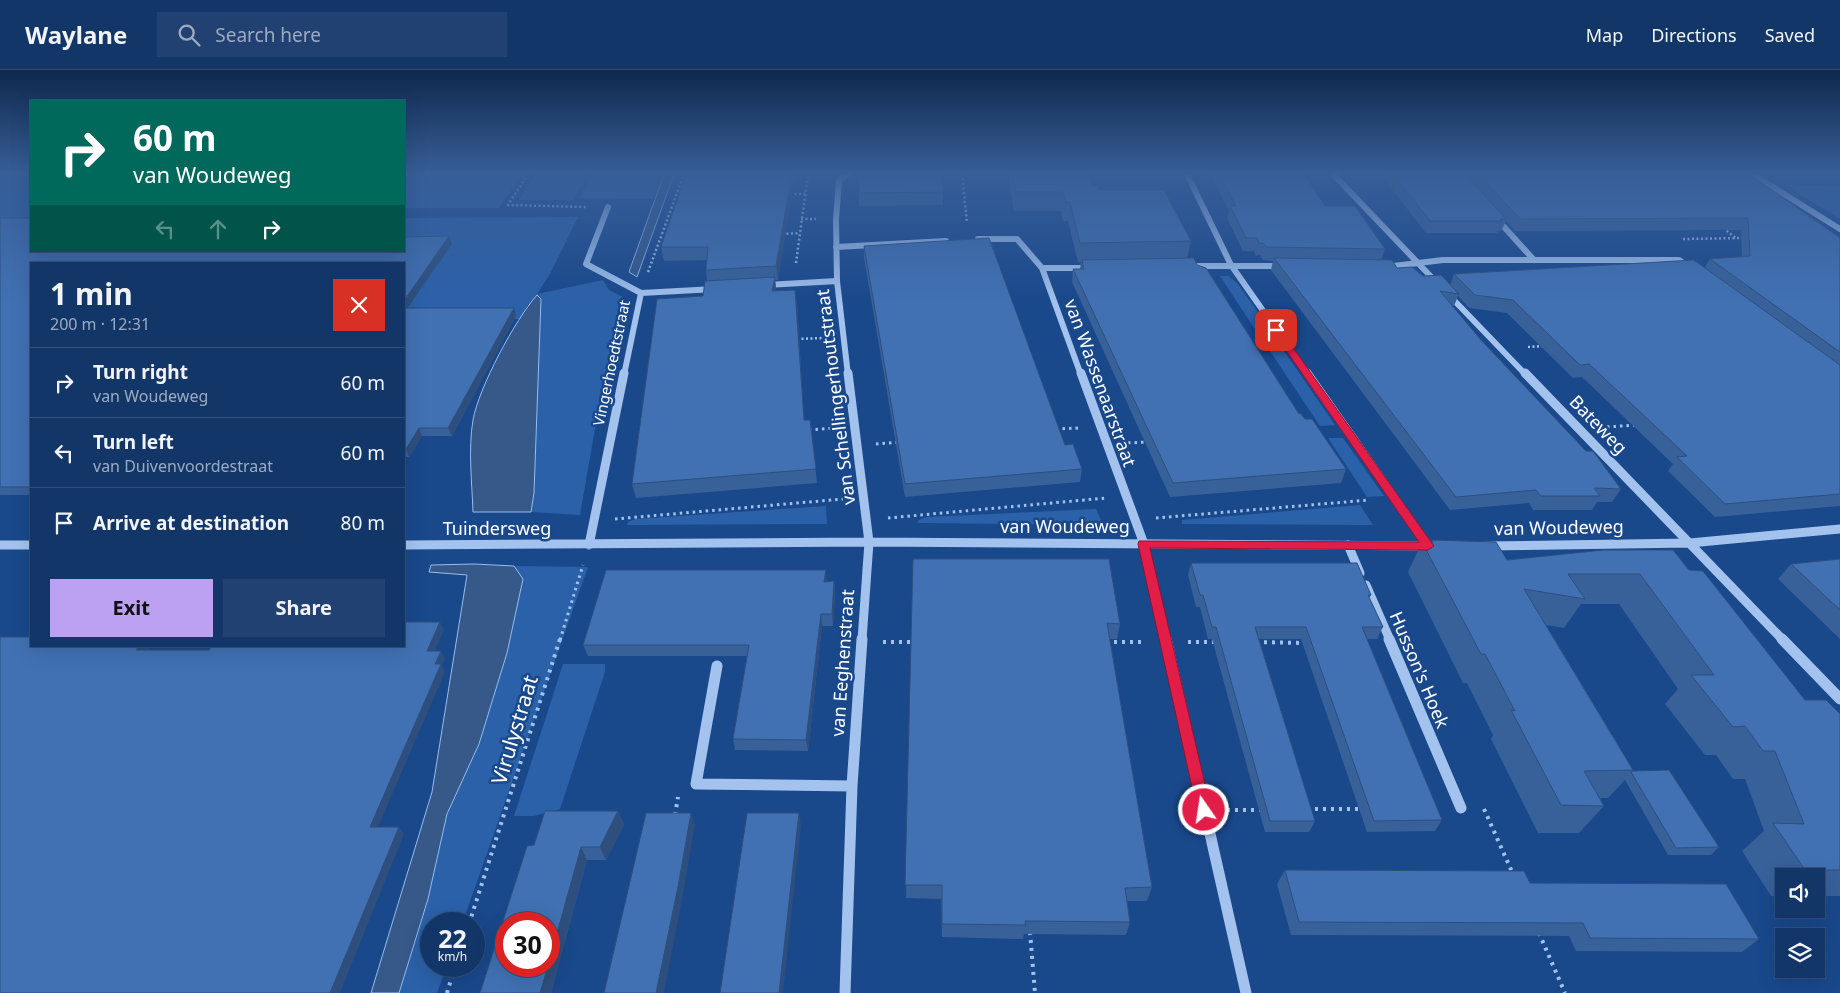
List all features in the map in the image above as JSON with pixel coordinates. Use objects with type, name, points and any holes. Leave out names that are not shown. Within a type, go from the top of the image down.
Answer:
[{"type":"street","name":"Vingerhoedtstraat","points":[[589,545],[641,293],[586,264],[604,217]]},
{"type":"street","name":"van Schellingerhoutstraat","points":[[837,217],[837,281],[869,542]]},
{"type":"street","points":[[1208,217],[1231,265],[1394,498]]},
{"type":"street","name":"Bateweg","points":[[1374,217],[1840,699]]},
{"type":"street","points":[[1496,217],[1534,260]]},
{"type":"street","points":[[1821,217],[1840,229]]},
{"type":"street","points":[[967,239],[976,239]]},
{"type":"street","name":"van Wassenaarstraat","points":[[976,239],[1017,240],[1042,268],[1144,544],[1246,993]]},
{"type":"street","points":[[836,247],[950,240]]},
{"type":"street","points":[[1380,267],[1443,260],[1679,260],[1694,270]]},
{"type":"street","points":[[1185,266],[1291,266]]},
{"type":"street","points":[[1042,268],[1100,268]]},
{"type":"street","points":[[755,286],[837,281]]},
{"type":"street","points":[[641,293],[726,288]]},
{"type":"street","name":"van Woudeweg","points":[[589,545],[869,542],[1433,546],[1394,498]]},
{"type":"street","name":"van Woudeweg","points":[[1477,546],[1690,543],[1840,529]]},
{"type":"street","name":"van Eeghenstraat","points":[[845,993],[852,786],[869,542]]},
{"type":"street","points":[[0,545],[30,545]]},
{"type":"street","name":"Tuindersweg","points":[[405,545],[589,545]]},
{"type":"street","name":"Husson's Hoek","points":[[1348,545],[1460,808]]},
{"type":"street","points":[[717,666],[696,784],[852,786]]},
{"type":"path","points":[[641,293],[668,217]]},
{"type":"path","points":[[793,284],[802,217]]},
{"type":"path","points":[[967,217],[968,230],[976,239]]},
{"type":"path","points":[[1723,228],[1736,238]]},
{"type":"path","points":[[780,234],[800,234]]},
{"type":"path","points":[[1682,239],[1751,239]]},
{"type":"path","points":[[795,340],[844,336]]},
{"type":"path","points":[[1502,349],[1551,346]]},
{"type":"path","points":[[1579,429],[1637,425]]},
{"type":"path","points":[[1052,430],[1100,426]]},
{"type":"path","points":[[808,430],[855,427]]},
{"type":"path","points":[[1107,445],[1156,441]]},
{"type":"path","points":[[857,446],[906,442]]},
{"type":"path","points":[[866,520],[1126,497]]},
{"type":"path","points":[[594,520],[863,498]]},
{"type":"path","points":[[1135,520],[1394,498]]},
{"type":"path","name":"Virulystraat","points":[[473,912],[515,784],[589,545]]},
{"type":"path","points":[[862,642],[920,642]]},
{"type":"path","points":[[1097,642],[1224,642]]},
{"type":"path","points":[[1254,642],[1312,643]]},
{"type":"path","points":[[674,818],[679,792]]},
{"type":"path","points":[[1460,808],[1483,808],[1515,878]]},
{"type":"path","points":[[1304,809],[1373,809]]},
{"type":"path","points":[[1204,810],[1264,810]]},
{"type":"path","points":[[1029,925],[1035,993]]},
{"type":"path","points":[[1538,931],[1565,993]]},
{"type":"path","points":[[446,993],[451,977]]},
{"type":"shaded area","points":[[0,217],[30,217],[30,219],[0,220]]},
{"type":"shaded area","points":[[578,217],[550,274],[537,294],[603,280],[609,290],[623,297],[623,313],[596,423],[580,515],[531,512],[534,493],[541,299],[528,305],[520,319],[405,319],[405,218]]},
{"type":"shaded area","points":[[649,217],[659,217],[637,277],[629,272]]},
{"type":"shaded area","points":[[1220,276],[1228,276],[1237,283],[1271,330],[1254,328]]},
{"type":"shaded area","points":[[537,295],[541,299],[534,493],[531,512],[473,512],[471,443],[473,420],[477,406],[482,390],[499,354],[528,306]]},
{"type":"shaded area","points":[[1275,338],[1335,425],[1320,426],[1262,339]]},
{"type":"shaded area","points":[[1328,438],[1343,438],[1384,496],[1367,497]]},
{"type":"shaded area","points":[[1360,505],[1373,525],[1182,524],[1182,520]]},
{"type":"shaded area","points":[[826,506],[827,524],[627,525],[628,522],[635,519]]},
{"type":"shaded area","points":[[1096,509],[1103,525],[917,523],[919,520],[927,517]]},
{"type":"shaded area","points":[[474,564],[514,566],[523,579],[507,653],[479,744],[447,814],[428,899],[424,912],[420,912],[420,925],[399,993],[371,993],[432,792],[467,575],[429,572],[431,565]]},
{"type":"shaded area","points":[[514,566],[588,567],[466,912],[424,912],[447,814],[479,744],[507,653],[523,579]]},
{"type":"shaded area","points":[[563,664],[605,664],[605,672],[560,809],[534,816],[514,816]]},
{"type":"shaded area","points":[[420,925],[420,977],[443,977],[437,993],[399,993]]},
{"type":"building","points":[[671,217],[785,217],[776,266],[706,270],[708,247],[661,247]]},
{"type":"building","points":[[1074,217],[1178,217],[1191,241],[1080,243]]},
{"type":"building","points":[[1236,217],[1363,217],[1385,249],[1267,247],[1263,243],[1259,243],[1257,238],[1246,238]]},
{"type":"building","points":[[1427,217],[1504,217],[1506,219],[1500,219],[1502,221],[1430,221]]},
{"type":"building","points":[[1518,217],[1810,217],[1840,238],[1840,352],[1710,259],[1750,256],[1748,218],[1520,219]]},
{"type":"building","points":[[0,218],[30,218],[30,252],[405,252],[405,237],[449,236],[405,300],[405,262],[30,262],[30,486],[0,487]]},
{"type":"building","points":[[989,238],[1065,445],[1073,444],[1082,469],[905,484],[864,246]]},
{"type":"building","points":[[1194,258],[1197,265],[1206,268],[1299,414],[1305,419],[1312,419],[1346,469],[1173,483],[1073,269],[1084,269],[1082,260]]},
{"type":"building","points":[[1274,258],[1392,260],[1397,268],[1412,267],[1423,276],[1441,275],[1459,294],[1440,291],[1481,340],[1586,451],[1593,451],[1621,489],[1594,488],[1600,496],[1541,496],[1536,490],[1456,497]]},
{"type":"building","points":[[1694,260],[1840,365],[1840,494],[1725,504],[1677,457],[1687,456],[1589,364],[1580,365],[1513,300],[1475,295],[1454,274]]},
{"type":"building","points":[[775,277],[772,291],[795,290],[804,420],[810,420],[816,469],[632,484],[657,299],[703,296],[705,281]]},
{"type":"building","points":[[405,308],[514,308],[448,428],[419,428],[406,449]]},
{"type":"building","points":[[1432,540],[1496,542],[1507,560],[1603,550],[1673,550],[1689,570],[1703,571],[1805,700],[1826,700],[1840,714],[1840,870],[1804,868],[1773,823],[1804,824],[1775,751],[1763,751],[1745,726],[1733,727],[1691,675],[1714,675],[1640,574],[1568,574],[1585,599],[1524,589],[1633,770],[1584,771],[1604,806],[1561,805],[1511,710],[1515,711],[1485,654],[1481,654],[1422,542],[1433,542]]},
{"type":"building","points":[[913,559],[1109,559],[1120,624],[1107,623],[1152,887],[1125,888],[1130,922],[1025,921],[1026,925],[942,924],[942,885],[905,885]]},
{"type":"building","points":[[1840,559],[1840,610],[1791,564]]},
{"type":"building","points":[[1191,563],[1357,563],[1371,595],[1368,595],[1383,627],[1362,627],[1442,820],[1374,821],[1306,627],[1255,627],[1315,821],[1270,821],[1216,627],[1212,627]]},
{"type":"building","points":[[606,570],[826,570],[824,582],[834,581],[832,614],[821,614],[806,740],[733,739],[749,645],[583,645]]},
{"type":"building","points":[[405,622],[440,622],[427,651],[441,651],[435,664],[441,664],[370,827],[399,827],[330,993],[0,993],[0,637],[30,637],[30,647],[138,647],[136,650],[209,650],[211,647],[405,647]]},
{"type":"building","points":[[1669,770],[1719,847],[1676,848],[1631,772]]},
{"type":"building","points":[[545,811],[618,811],[600,847],[581,847],[560,922],[560,912],[506,912],[527,846],[534,845]]},
{"type":"building","points":[[646,813],[691,813],[656,993],[604,993]]},
{"type":"building","points":[[747,813],[799,813],[779,993],[720,993]]},
{"type":"building","points":[[1285,870],[1524,871],[1530,883],[1726,884],[1759,939],[1590,938],[1583,923],[1299,922]]},
{"type":"building","points":[[495,946],[495,977],[545,977],[540,993],[480,993]]},
{"type":"route","points":[[1204,810],[1144,544],[1428,546],[1276,330]]}]
